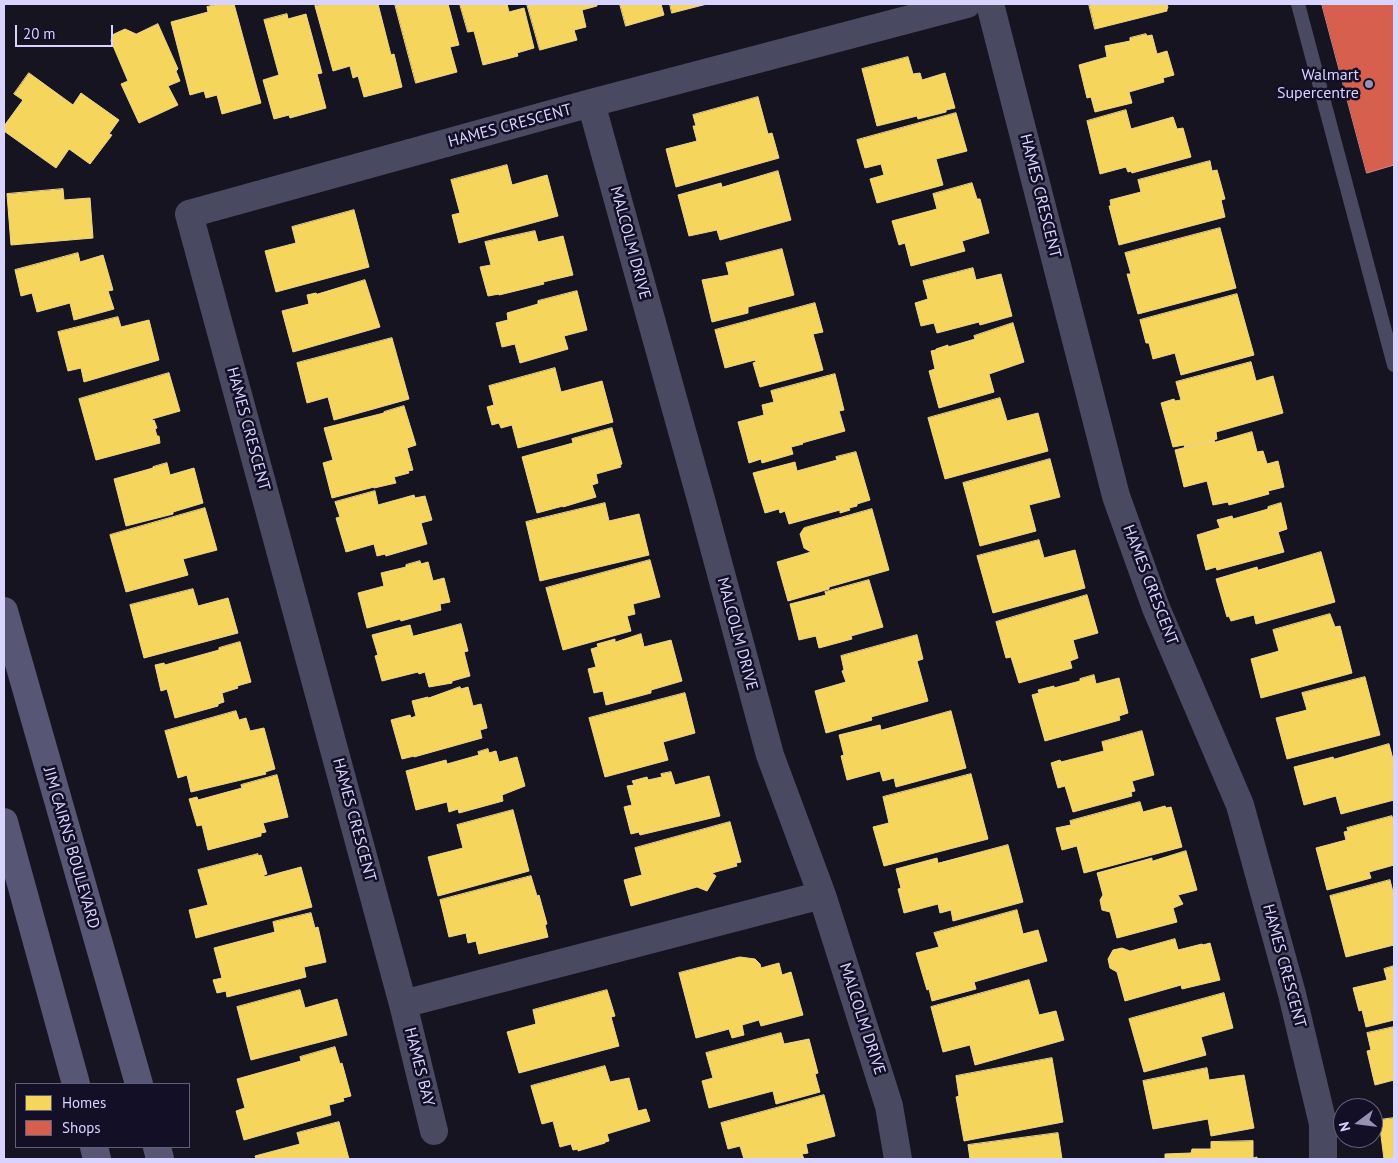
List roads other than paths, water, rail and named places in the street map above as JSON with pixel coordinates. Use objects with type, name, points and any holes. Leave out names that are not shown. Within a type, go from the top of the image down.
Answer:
[{"type":"street","name":"HAMES CRESCENT","points":[[403,1004],[190,214],[592,103],[967,4]]},
{"type":"street","name":"HAMES CRESCENT","points":[[990,4],[1116,496],[1156,608],[1240,805],[1292,994],[1321,1115],[1324,1159]]},
{"type":"street","name":"MALCOLM DRIVE","points":[[592,103],[770,755],[822,895],[889,1106],[898,1159]]},
{"type":"street","name":"JIM CAIRNS BOULEVARD","points":[[4,611],[139,1083]]},
{"type":"street","points":[[4,822],[76,1083]]},
{"type":"street","points":[[403,1004],[822,895]]},
{"type":"street","name":"HAMES BAY","points":[[403,1004],[434,1131]]},
{"type":"lane","points":[[1298,4],[1394,365]]},
{"type":"place","name":"Walmart Supercentre","points":[[1369,84]]}]
